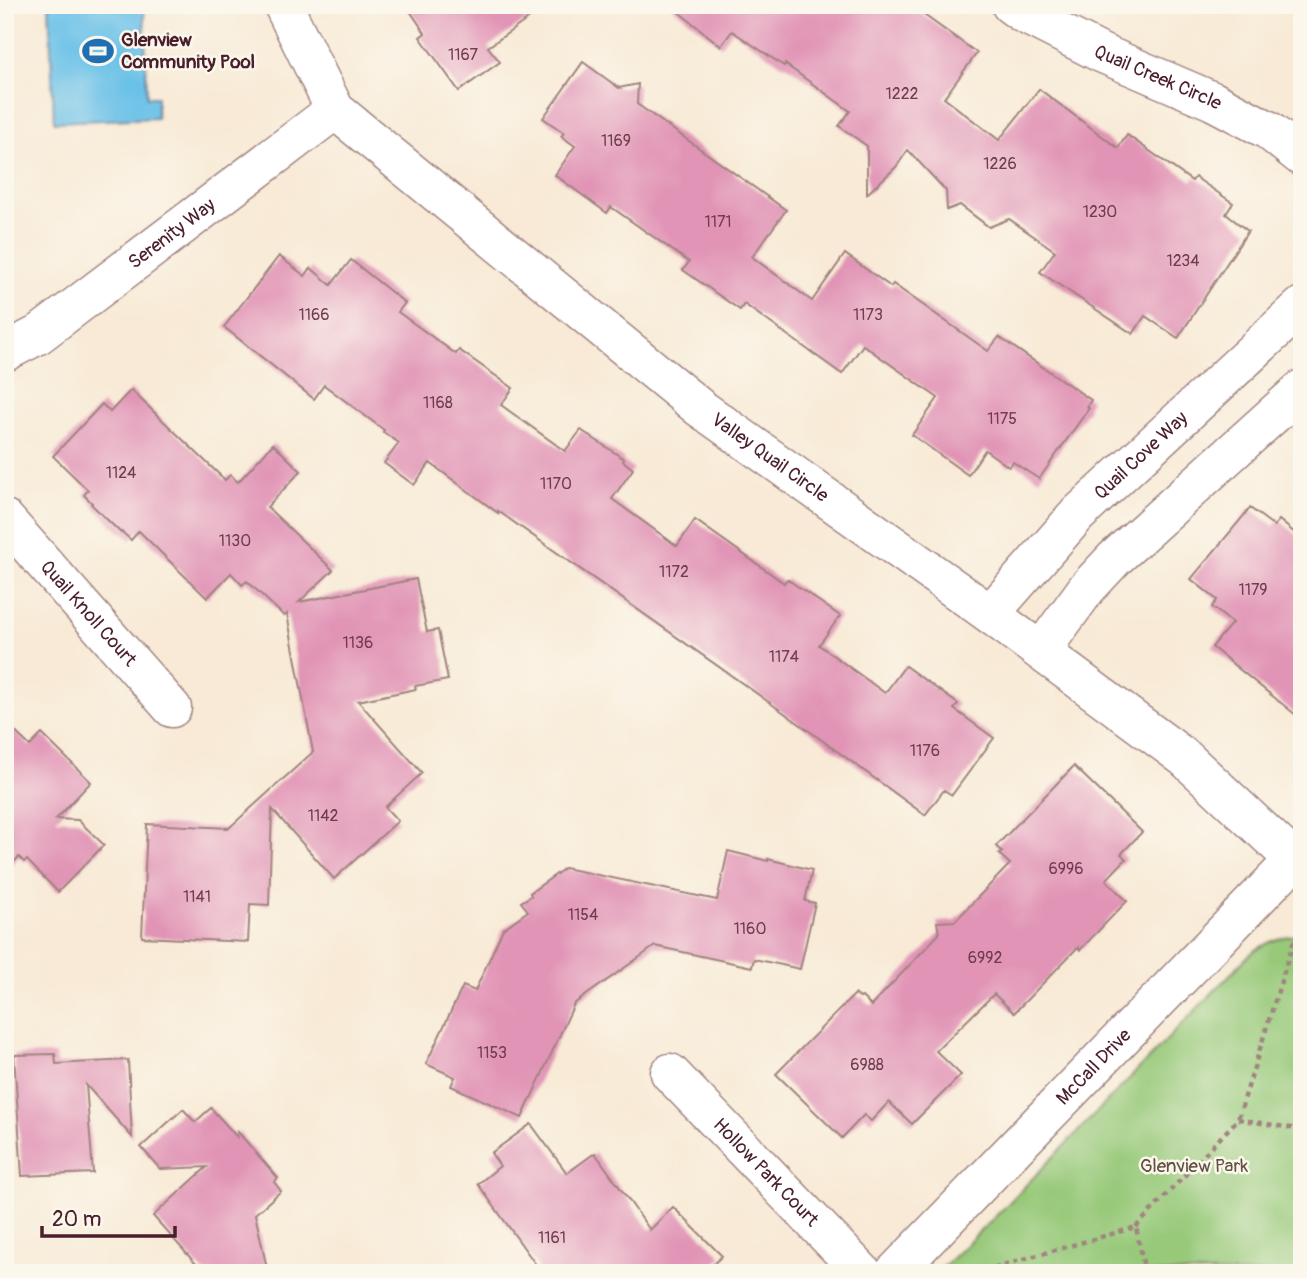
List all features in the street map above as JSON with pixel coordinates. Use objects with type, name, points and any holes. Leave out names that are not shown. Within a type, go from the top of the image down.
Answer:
[{"type":"street","name":"Valley Quail Circle","points":[[283,5],[335,110],[700,408],[990,614],[1185,758],[1298,863]]},
{"type":"street","name":"Quail Creek Circle","points":[[1011,5],[1101,53],[1213,101],[1268,130],[1302,158]]},
{"type":"street","name":"Serenity Way","points":[[5,352],[38,335],[335,110]]},
{"type":"street","name":"Quail Cove Way","points":[[990,614],[1078,514],[1302,306]]},
{"type":"street","points":[[1041,651],[1087,588],[1114,559],[1302,389]]},
{"type":"street","name":"Quail Knoll Court","points":[[5,519],[172,708]]},
{"type":"street","name":"McCall Drive","points":[[894,1273],[1298,863]]},
{"type":"street","name":"Hollow Park Court","points":[[670,1073],[863,1273]]},
{"type":"path","points":[[975,1273],[1136,1227],[1238,1119],[1293,943],[1302,950]]},
{"type":"path","points":[[1238,1119],[1302,1130]]},
{"type":"path","points":[[1136,1227],[1145,1273]]},
{"type":"green space","name":"Glenview Park","points":[[1302,935],[1302,1273],[937,1273],[1000,1212],[1249,955],[1274,940]]},
{"type":"water","name":"Glenview Community Pool","points":[[49,5],[144,5],[147,97],[157,97],[157,118],[54,122]]},
{"type":"building","points":[[406,5],[548,5],[488,47],[500,62],[459,91],[420,37],[425,33]]},
{"type":"building","points":[[670,5],[910,5],[977,53],[944,98],[999,140],[1039,89],[1118,148],[1127,135],[1192,181],[1195,177],[1233,203],[1226,214],[1248,231],[1178,338],[1145,316],[1133,334],[1040,272],[1055,251],[1009,219],[989,227],[960,205],[947,210],[946,191],[908,150],[896,167],[867,194],[867,146],[839,126],[850,111],[785,64],[784,66],[732,31],[721,46]]},
{"type":"building","points":[[583,62],[619,88],[638,84],[637,104],[786,210],[752,257],[812,301],[845,254],[891,287],[893,284],[988,351],[999,337],[1091,400],[1087,407],[1089,408],[1039,479],[1013,462],[1009,467],[985,450],[968,475],[912,435],[938,398],[863,345],[842,374],[744,304],[740,310],[683,270],[689,262],[611,207],[607,213],[555,175],[575,146],[561,136],[564,133],[543,118]]},
{"type":"building","points":[[279,256],[305,276],[311,268],[331,285],[351,260],[405,303],[398,312],[456,354],[459,350],[513,388],[501,405],[565,451],[581,430],[624,459],[633,469],[612,499],[677,546],[695,520],[784,583],[787,579],[840,616],[819,645],[885,693],[905,666],[958,704],[954,709],[994,738],[952,795],[944,790],[925,815],[430,463],[414,485],[384,463],[399,443],[383,432],[384,430],[324,385],[314,399],[224,327]]},
{"type":"building","points":[[131,390],[225,480],[230,475],[238,482],[273,444],[301,471],[267,507],[333,570],[299,602],[416,579],[427,632],[438,630],[448,680],[358,701],[422,773],[385,807],[398,821],[334,879],[272,809],[269,905],[250,904],[248,942],[142,937],[147,824],[229,828],[313,752],[287,614],[284,616],[247,581],[242,585],[231,573],[207,598],[139,531],[131,540],[121,533],[84,495],[88,490],[53,456],[102,404],[110,412]]},
{"type":"building","points":[[1250,508],[1274,526],[1279,520],[1302,539],[1302,720],[1212,647],[1232,623],[1212,607],[1217,600],[1191,579]]},
{"type":"building","points":[[5,722],[30,746],[42,734],[91,782],[56,819],[78,820],[104,845],[58,892],[27,860],[24,862],[19,857],[5,871]]},
{"type":"building","points":[[1074,766],[1142,832],[1121,854],[1126,859],[1106,880],[1127,901],[1014,1013],[994,994],[936,1051],[961,1075],[912,1124],[889,1102],[871,1121],[864,1115],[842,1138],[776,1074],[855,994],[871,1006],[939,934],[937,922],[955,921],[1010,864],[999,854],[1002,852],[996,846]]},
{"type":"building","points":[[728,851],[812,870],[805,901],[815,903],[800,969],[754,959],[752,967],[655,946],[574,1004],[522,1118],[451,1086],[455,1077],[426,1064],[463,986],[475,991],[503,929],[528,911],[521,902],[565,868],[717,900]]},
{"type":"building","points":[[55,1054],[56,1064],[128,1060],[132,1137],[86,1085],[93,1173],[22,1176],[14,1055]]},
{"type":"building","points":[[211,1108],[237,1137],[238,1132],[278,1178],[274,1182],[281,1191],[255,1214],[268,1273],[204,1273],[153,1216],[207,1167],[160,1169],[141,1147],[183,1109],[195,1122]]},
{"type":"building","points":[[531,1124],[567,1173],[595,1153],[650,1230],[673,1207],[722,1256],[704,1273],[542,1273],[478,1184],[500,1166],[491,1153]]},
{"type":"place","name":"Glenview Community Pool","points":[[98,51]]}]
